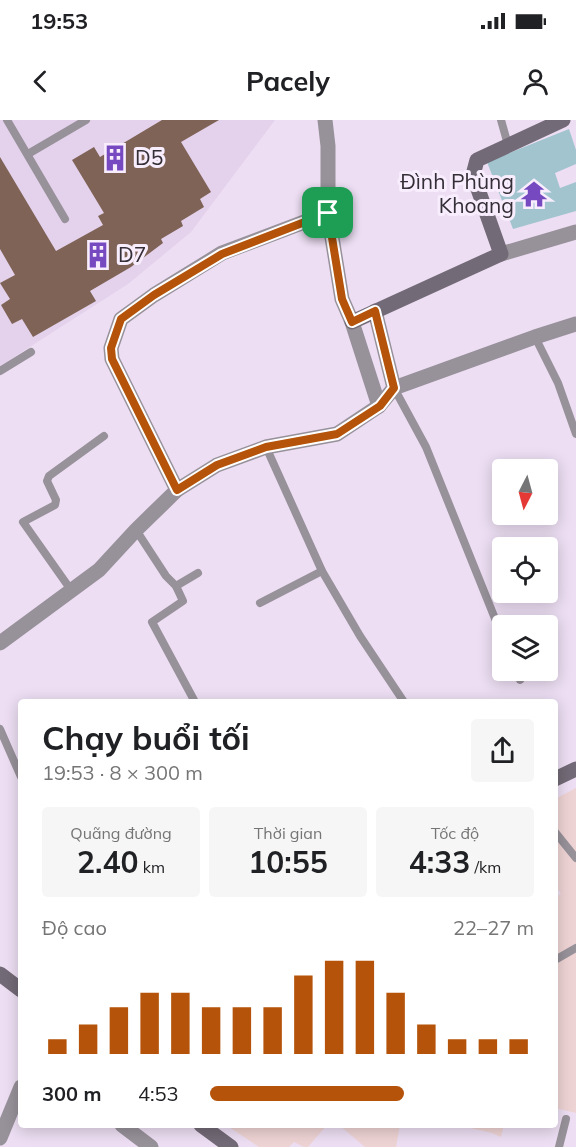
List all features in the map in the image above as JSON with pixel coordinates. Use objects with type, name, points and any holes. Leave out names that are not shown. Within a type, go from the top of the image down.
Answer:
[{"type":"street","points":[[325,120],[328,146],[328,213],[342,299],[380,406]]},
{"type":"street","points":[[501,254],[473,175],[477,160],[563,120]]},
{"type":"street","points":[[177,490],[112,359],[111,348],[121,319],[154,295],[222,254],[328,213]]},
{"type":"street","points":[[352,322],[501,254],[576,232]]},
{"type":"street","points":[[375,311],[394,388]]},
{"type":"street","points":[[0,643],[99,570],[177,490],[217,465],[266,447],[337,434],[380,406],[394,388],[576,324]]},
{"type":"street","points":[[558,778],[576,769]]},
{"type":"street","points":[[0,974],[18,988]]},
{"type":"street","points":[[0,1138],[18,1094]]},
{"type":"street","points":[[126,1128],[151,1147]]},
{"type":"street","points":[[205,1128],[231,1147]]},
{"type":"lane","points":[[7,120],[65,219]]},
{"type":"lane","points":[[28,154],[86,120]]},
{"type":"lane","points":[[501,120],[508,145]]},
{"type":"lane","points":[[535,337],[558,382],[576,434]]},
{"type":"lane","points":[[0,371],[31,352]]},
{"type":"lane","points":[[394,388],[426,447],[494,615]]},
{"type":"lane","points":[[71,590],[23,522],[55,505],[56,500],[47,481],[49,476],[104,436]]},
{"type":"lane","points":[[266,447],[322,571],[360,636],[402,699]]},
{"type":"lane","points":[[136,530],[166,576],[176,586],[183,601],[152,622],[194,699]]},
{"type":"lane","points":[[260,603],[322,571]]},
{"type":"lane","points":[[176,586],[198,573]]},
{"type":"lane","points":[[0,729],[18,765]]},
{"type":"lane","points":[[558,836],[576,858]]},
{"type":"lane","points":[[558,959],[575,953]]},
{"type":"lane","points":[[559,1147],[566,1119]]},
{"type":"shaded area","points":[[0,120],[275,120],[191,232],[128,284],[0,366]]},
{"type":"shaded area","points":[[576,788],[576,1113],[558,1109],[558,896],[561,894],[558,889],[558,797]]},
{"type":"shaded area","points":[[230,1128],[324,1128],[308,1147],[294,1142],[289,1147],[259,1147]]},
{"type":"shaded area","points":[[343,1128],[399,1128],[396,1147],[365,1147]]},
{"type":"shaded area","points":[[470,1128],[503,1128],[501,1137]]},
{"type":"water","name":"Đình Phùng Khoang","points":[[569,129],[576,150],[576,164],[555,173],[560,188],[576,182],[576,211],[513,229],[487,162]]},
{"type":"building","points":[[162,120],[219,120],[181,142],[211,192],[200,199],[204,207],[181,221],[183,226],[161,239],[163,243],[131,267],[90,291],[96,301],[33,337],[22,319],[12,324],[1,305],[10,299],[0,283],[15,275],[0,249],[0,157],[56,251],[103,225],[98,216],[104,213],[72,160],[94,147],[100,157]]},
{"type":"place","name":"D5","points":[[115,158]]},
{"type":"place","name":"Đình Phùng Khoang","points":[[534,194]]},
{"type":"place","name":"D7","points":[[98,255]]},
{"type":"route","points":[[328,213],[342,299],[352,322],[375,311],[394,388],[380,406],[337,434],[266,447],[217,465],[177,490],[112,359],[111,348],[121,319],[154,295],[222,254],[328,213]]}]
